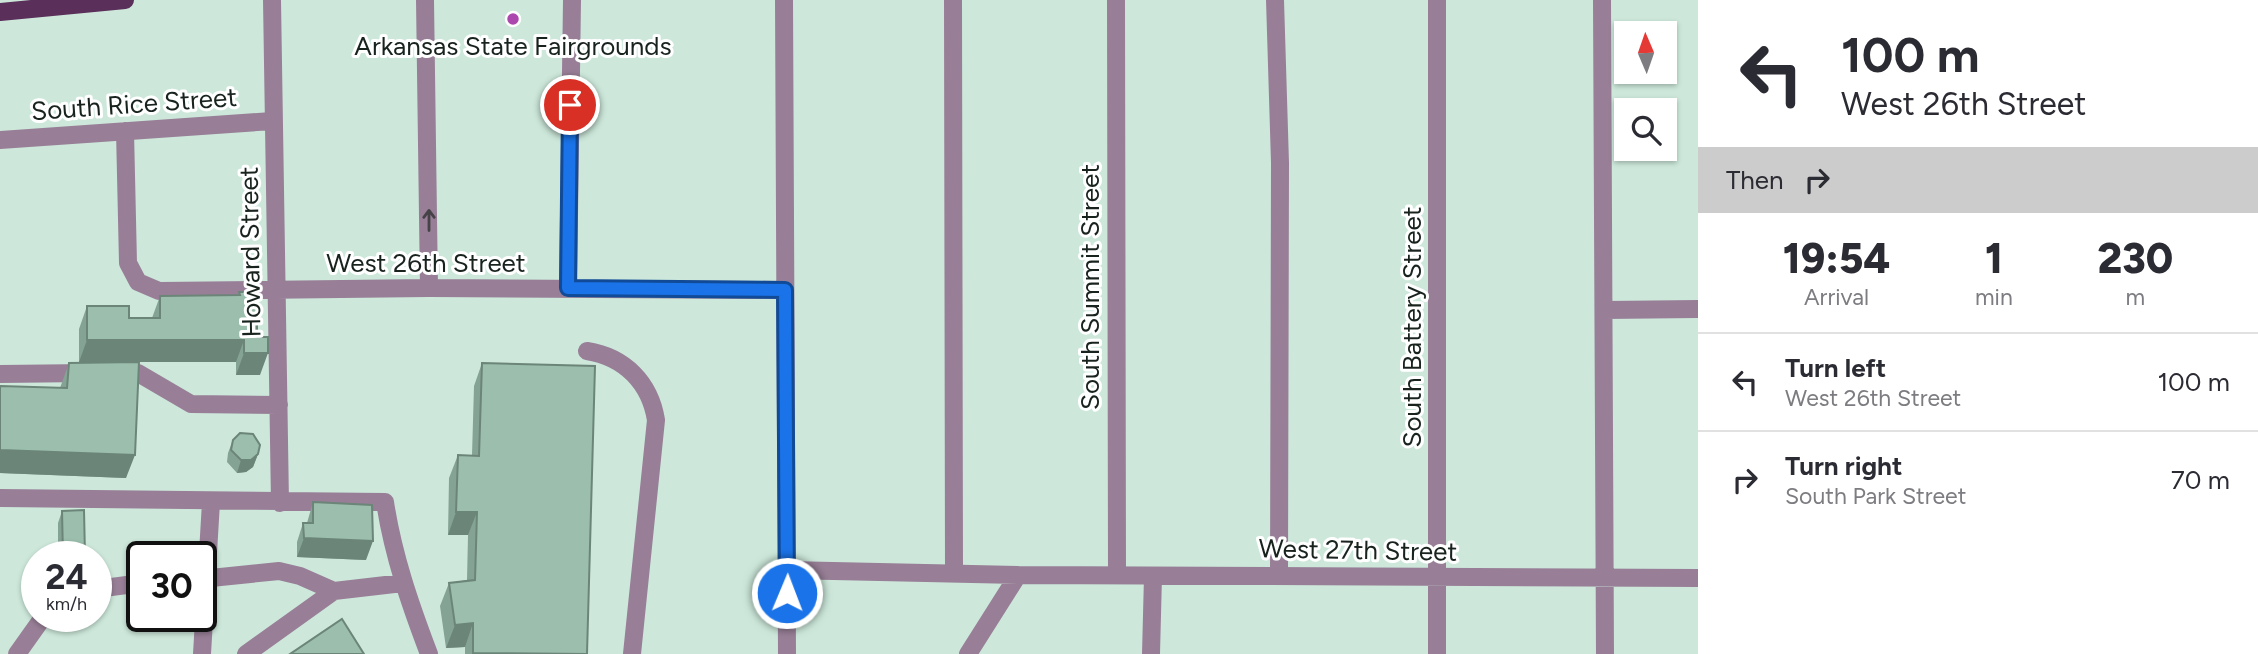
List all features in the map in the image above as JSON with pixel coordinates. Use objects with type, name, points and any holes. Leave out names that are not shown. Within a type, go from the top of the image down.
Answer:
[{"type":"main road","points":[[0,12],[125,0]]},
{"type":"street","name":"Howard Street","points":[[272,0],[280,503]]},
{"type":"street","points":[[425,0],[429,288]]},
{"type":"street","points":[[568,288],[572,0]]},
{"type":"street","points":[[784,0],[787,654]]},
{"type":"street","points":[[953,0],[954,573]]},
{"type":"street","name":"South Summit Street","points":[[1116,0],[1117,573]]},
{"type":"street","points":[[1275,0],[1280,163],[1279,576]]},
{"type":"street","name":"South Battery Street","points":[[1437,0],[1437,654]]},
{"type":"street","points":[[1602,0],[1605,654]]},
{"type":"street","name":"South Rice Street","points":[[0,140],[272,121]]},
{"type":"street","name":"West 26th Street","points":[[125,131],[128,263],[138,282],[159,292],[429,288],[785,290]]},
{"type":"street","points":[[1605,310],[1698,309]]},
{"type":"street","points":[[587,351],[610,357],[635,374],[650,394],[656,420],[632,654]]},
{"type":"street","points":[[0,374],[138,373],[191,404],[279,405]]},
{"type":"street","points":[[0,498],[385,502],[391,541],[403,583],[429,654]]},
{"type":"street","points":[[207,541],[211,502]]},
{"type":"street","name":"West 27th Street","points":[[787,570],[1018,575],[1117,573],[1153,576],[1698,578]]},
{"type":"street","points":[[217,577],[279,571],[300,576],[334,591]]},
{"type":"street","points":[[968,654],[1018,575]]},
{"type":"street","points":[[1151,654],[1153,576]]},
{"type":"street","points":[[246,654],[334,591],[403,583]]},
{"type":"street","points":[[17,654],[33,632]]},
{"type":"street","points":[[202,654],[203,632]]},
{"type":"building","points":[[239,292],[257,292],[257,337],[268,337],[268,353],[244,353],[244,340],[87,340],[87,306],[129,306],[129,318],[160,318],[160,296],[240,295]]},
{"type":"building","points":[[139,362],[135,455],[0,450],[0,386],[67,388],[69,363]]},
{"type":"building","points":[[482,363],[595,366],[587,654],[473,653],[473,623],[455,625],[449,583],[475,580],[477,512],[456,512],[458,455],[479,456]]},
{"type":"building","points":[[240,433],[253,434],[260,445],[258,454],[251,460],[241,460],[231,450],[233,440]]},
{"type":"building","points":[[313,502],[372,505],[373,541],[304,538],[303,523],[313,523]]},
{"type":"building","points":[[84,510],[85,541],[63,541],[62,511]]},
{"type":"building","points":[[342,619],[364,654],[290,654]]},
{"type":"place","name":"Arkansas State Fairgrounds","points":[[513,19]]},
{"type":"route","points":[[570,105],[568,288],[785,290],[787,593]]}]
